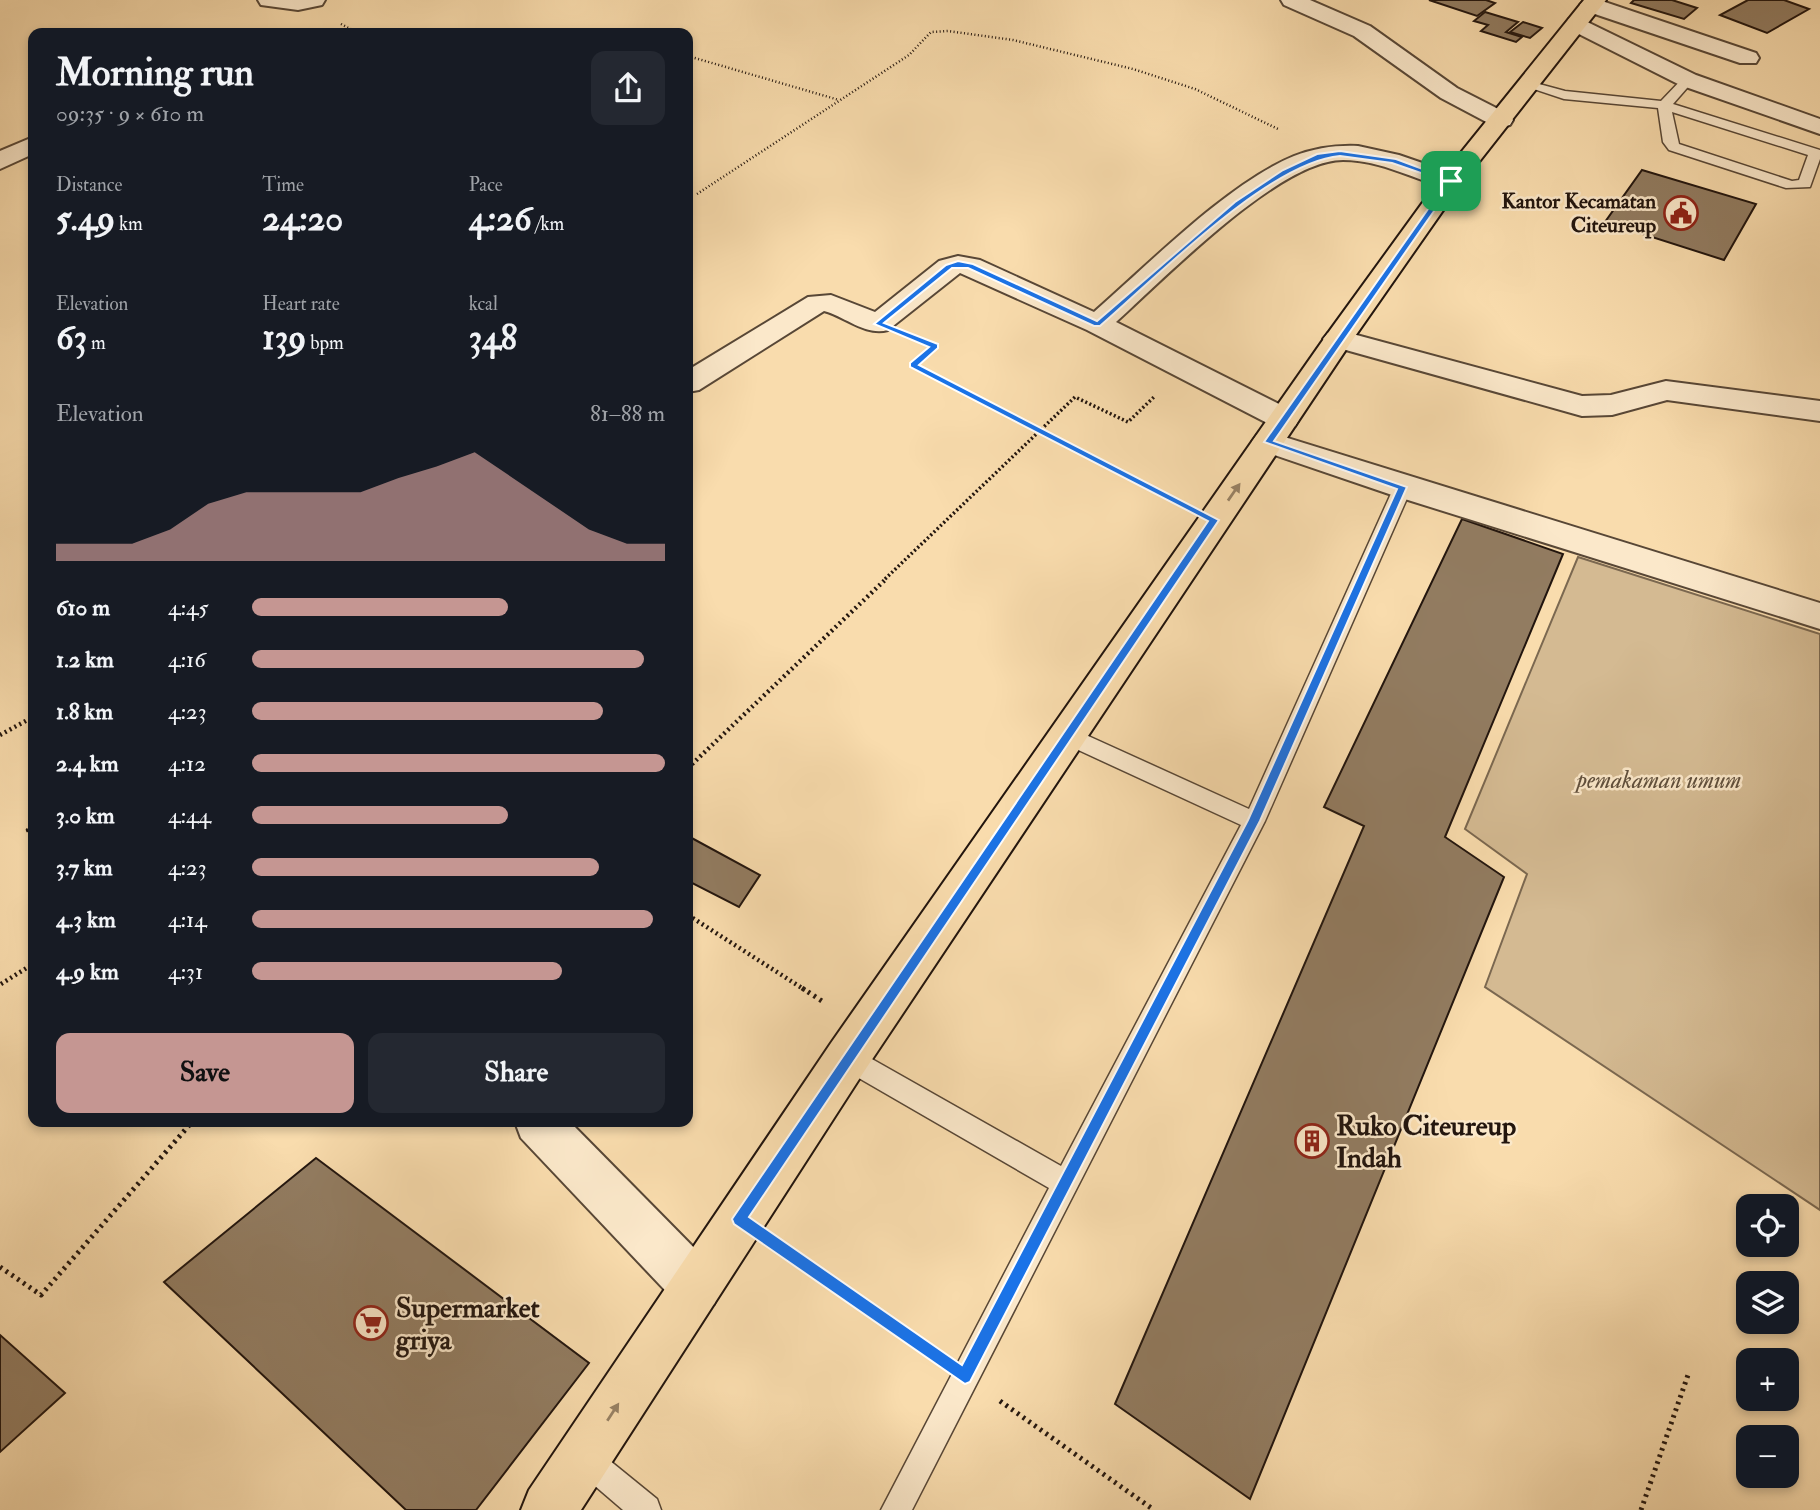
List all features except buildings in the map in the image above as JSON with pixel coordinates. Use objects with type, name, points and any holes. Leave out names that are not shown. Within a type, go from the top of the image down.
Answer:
[{"type":"main road","points":[[549,1510],[739,1219],[1338,338],[1451,181],[1588,10]]},
{"type":"street","points":[[269,0],[298,4],[314,0]]},
{"type":"street","points":[[1292,0],[1362,31],[1449,93],[1501,120]]},
{"type":"street","points":[[1588,10],[1748,58]]},
{"type":"street","points":[[1588,10],[1688,80],[1820,127]]},
{"type":"street","points":[[0,160],[28,146]]},
{"type":"street","points":[[1097,324],[1238,203],[1285,171],[1328,153],[1394,161],[1451,181]]},
{"type":"street","points":[[693,380],[818,303],[831,303],[878,324],[949,267],[958,264],[970,266],[1097,324],[1183,370],[1276,430],[1403,487],[1820,616]]},
{"type":"street","points":[[1338,338],[1582,406],[1612,405],[1650,393],[1685,390],[1820,411]]},
{"type":"street","points":[[543,1127],[696,1286]]},
{"type":"lane","points":[[1664,105],[1688,80]]},
{"type":"lane","points":[[1528,85],[1564,95],[1664,105],[1815,153],[1805,184],[1791,185],[1674,147],[1664,105]]},
{"type":"lane","points":[[896,1510],[1254,821],[1403,487]]},
{"type":"lane","points":[[1068,736],[1254,821]]},
{"type":"lane","points":[[857,1044],[1065,1183]]},
{"type":"lane","points":[[583,1457],[646,1510]]},
{"type":"path","points":[[697,194],[909,55],[928,33],[956,30],[1049,48],[1162,77],[1328,153]]},
{"type":"path","points":[[693,57],[840,100]]},
{"type":"path","points":[[878,324],[935,346],[914,365],[1038,432],[1214,520]]},
{"type":"path","points":[[693,763],[1075,397],[1128,422],[1183,370]]},
{"type":"path","points":[[0,735],[28,720]]},
{"type":"path","points":[[693,919],[857,1044]]},
{"type":"path","points":[[0,984],[28,967]]},
{"type":"path","points":[[0,1267],[41,1295],[188,1127]]},
{"type":"path","points":[[739,1219],[1154,1510]]},
{"type":"path","points":[[1641,1510],[1688,1375]]},
{"type":"green space","name":"pemakaman umum","points":[[1578,557],[1820,634],[1820,1210],[1485,987],[1527,874],[1465,829]]},
{"type":"place","name":"Kantor Kecamatan Citeureup","points":[[1681,213]]},
{"type":"place","name":"Ruko Citeureup Indah","points":[[1312,1141]]},
{"type":"place","name":"Supermarket griya","points":[[371,1323]]},
{"type":"route","points":[[1328,153],[1412,165],[1451,181],[1338,338],[1268,442],[1403,487],[1254,821],[965,1376],[739,1219],[1214,520],[1038,432],[914,365],[935,346],[878,324],[949,267],[958,264],[970,266],[1097,324],[1238,203],[1285,171],[1328,153]]}]
